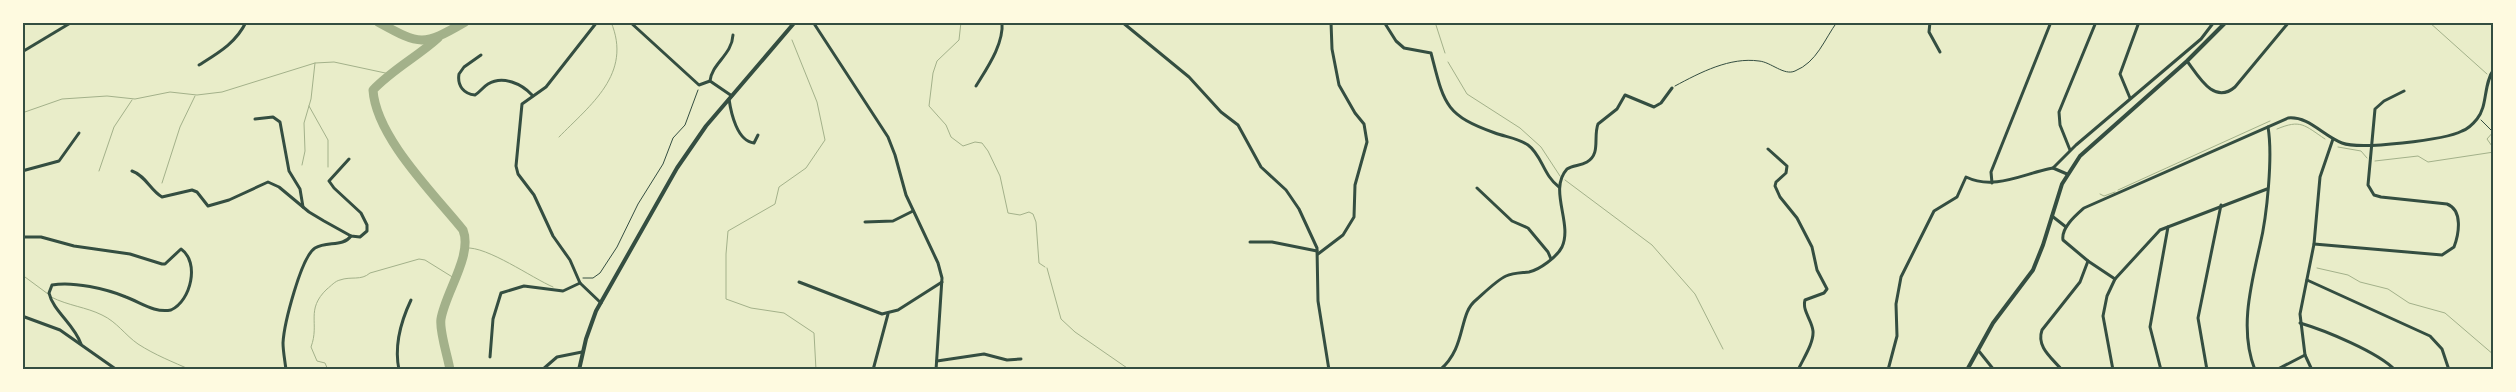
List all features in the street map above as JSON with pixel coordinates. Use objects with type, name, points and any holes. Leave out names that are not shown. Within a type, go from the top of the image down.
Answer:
[{"type":"street","points":[[22,52],[72,22]]},
{"type":"street","points":[[199,65],[222,51],[236,39],[246,22]]},
{"type":"street","points":[[597,22],[550,82],[524,100],[521,109],[516,158],[518,174],[534,194],[546,224],[580,280],[601,303]]},
{"type":"street","points":[[630,22],[699,85],[710,81]]},
{"type":"street","points":[[580,370],[582,352],[592,322],[601,303],[676,168],[696,138],[795,22]]},
{"type":"street","points":[[813,22],[888,137],[895,154],[903,187],[938,263],[943,282],[936,370]]},
{"type":"street","points":[[976,86],[991,62],[1003,30],[1002,22]]},
{"type":"street","points":[[1122,22],[1189,77],[1221,112],[1238,124],[1261,167],[1286,190],[1299,210],[1318,252],[1318,301],[1329,370]]},
{"type":"street","points":[[1250,242],[1272,242],[1318,252],[1343,235],[1354,217],[1355,185],[1367,142],[1364,124],[1355,113],[1339,85],[1332,49],[1331,22]]},
{"type":"street","points":[[1384,22],[1404,48],[1431,53],[1442,97],[1455,113],[1477,126],[1516,139],[1530,146],[1545,174],[1560,188]]},
{"type":"street","points":[[1930,22],[1929,32],[1940,52]]},
{"type":"street","points":[[2070,150],[2060,125],[2059,112],[2096,22]]},
{"type":"street","points":[[2130,98],[2120,74],[2139,22]]},
{"type":"street","points":[[1888,370],[1897,336],[1896,304],[1901,278],[1934,211],[1957,197],[1966,177],[1980,182],[1992,183],[2053,168],[2070,150],[2201,39],[2214,22]]},
{"type":"street","points":[[1967,370],[1997,317],[2033,270],[2067,174],[2080,156],[2187,61],[2226,22]]},
{"type":"street","points":[[2187,61],[2207,86],[2216,93],[2226,94],[2235,87],[2289,22]]},
{"type":"street","points":[[1992,183],[1991,172],[2050,23]]},
{"type":"street","points":[[710,81],[713,72],[731,47],[733,35]]},
{"type":"street","points":[[481,54],[458,74],[459,86],[464,91],[475,95],[492,83],[507,81],[518,84],[532,96]]},
{"type":"street","points":[[2116,279],[2066,244],[2062,236],[2066,227],[2088,206],[2295,117],[2304,119],[2333,139],[2348,145],[2372,146],[2462,132],[2479,117],[2487,81],[2494,69]]},
{"type":"street","points":[[710,81],[731,98],[733,118],[744,137],[754,142],[758,135]]},
{"type":"street","points":[[1440,370],[1452,358],[1458,346],[1466,315],[1471,304],[1504,277],[1533,271],[1551,259],[1562,248],[1565,230],[1560,188],[1561,177],[1567,169],[1584,164],[1592,158],[1596,148],[1598,124],[1617,109],[1623,97],[1629,96],[1648,105],[1656,106],[1672,88]]},
{"type":"street","points":[[2314,244],[2442,254],[2454,247],[2459,217],[2456,210],[2447,204],[2374,195],[2368,185],[2375,109],[2384,101],[2404,90]]},
{"type":"street","points":[[255,119],[273,118],[280,122],[289,171],[301,192],[303,208]]},
{"type":"street","points":[[2255,370],[2248,340],[2246,319],[2253,272],[2261,238],[2267,189],[2270,144],[2268,127]]},
{"type":"street","points":[[22,171],[59,161],[79,132]]},
{"type":"street","points":[[2312,370],[2305,355],[2300,323],[2302,297],[2314,244],[2320,177],[2333,139]]},
{"type":"street","points":[[1768,149],[1787,166],[1786,173],[1776,182],[1776,190],[1805,232],[1814,251],[1817,270],[1827,289],[1824,293],[1805,300],[1804,305],[1813,332],[1798,370]]},
{"type":"street","points":[[132,171],[141,175],[156,193],[162,197],[192,190],[197,192],[209,206],[229,200],[268,182],[279,187],[303,208],[351,236],[365,235],[368,230],[366,221],[361,213],[329,181],[349,159]]},
{"type":"street","points":[[2053,168],[2067,174]]},
{"type":"street","points":[[1477,188],[1512,221],[1528,228],[1548,252],[1551,259]]},
{"type":"street","points":[[2113,370],[2103,316],[2107,296],[2116,279],[2156,233],[2222,204],[2267,189]]},
{"type":"street","points":[[2207,370],[2198,318],[2222,204]]},
{"type":"street","points":[[865,222],[893,221],[914,211]]},
{"type":"street","points":[[2052,216],[2066,227]]},
{"type":"street","points":[[2161,370],[2150,327],[2168,227]]},
{"type":"street","points":[[286,370],[284,338],[292,301],[308,258],[316,248],[345,241],[351,236]]},
{"type":"street","points":[[22,237],[41,237],[74,246],[130,254],[162,264],[165,264],[181,249],[189,258],[192,271],[188,287],[181,302],[171,310],[149,308],[129,298],[101,289],[52,285],[49,293],[51,300],[77,333],[81,344]]},
{"type":"street","points":[[2062,370],[2044,350],[2040,335],[2080,282],[2088,261]]},
{"type":"street","points":[[490,357],[493,319],[501,293],[524,286],[563,291],[580,280]]},
{"type":"street","points":[[2307,280],[2430,336],[2442,348],[2449,370]]},
{"type":"street","points":[[799,282],[876,313],[888,314],[943,282]]},
{"type":"street","points":[[400,370],[398,344],[404,316],[411,300]]},
{"type":"street","points":[[874,370],[888,314]]},
{"type":"street","points":[[22,316],[60,330],[117,370]]},
{"type":"street","points":[[2300,323],[2324,331],[2374,355],[2395,370]]},
{"type":"street","points":[[1978,350],[1994,370]]},
{"type":"street","points":[[542,370],[557,356],[582,352]]},
{"type":"street","points":[[937,361],[984,354],[1008,360],[1021,359]]},
{"type":"street","points":[[2276,370],[2305,355]]},
{"type":"street","points":[[1551,370],[1567,370]]},
{"type":"path","points":[[1672,88],[1712,67],[1739,60],[1762,61],[1786,72],[1793,72],[1814,58],[1837,22]]},
{"type":"path","points":[[580,280],[593,278],[600,273],[617,247],[638,204],[663,164],[673,138],[685,125],[699,85]]},
{"type":"path","points":[[2479,117],[2494,133]]},
{"type":"waterway","points":[[378,22],[403,35],[421,40],[439,36],[465,22]]},
{"type":"waterway","points":[[559,137],[595,100],[605,87],[612,73],[617,57],[616,41],[611,22]]},
{"type":"waterway","points":[[961,22],[959,40],[937,61],[933,73],[929,106],[946,125],[951,137],[963,146],[975,142],[982,143],[988,151],[1000,176],[1008,213],[1020,215],[1029,212],[1033,214],[1036,222],[1039,263],[1045,267]]},
{"type":"waterway","points":[[1435,22],[1445,53]]},
{"type":"waterway","points":[[2429,22],[2487,74]]},
{"type":"waterway","points":[[438,38],[373,90],[384,127],[395,145],[408,164],[463,230],[465,240],[464,251],[441,319],[442,337],[450,370]]},
{"type":"waterway","points":[[792,40],[817,102],[825,140],[806,168],[779,187],[775,204],[728,231],[726,299],[751,308],[784,313],[814,333],[816,370]]},
{"type":"waterway","points":[[22,113],[62,99],[107,96],[135,99],[170,92],[197,95],[222,92],[315,63],[334,62],[390,74]]},
{"type":"waterway","points":[[1448,62],[1467,94],[1520,128],[1541,147],[1560,176]]},
{"type":"waterway","points":[[302,165],[305,151],[304,123],[311,99],[315,63]]},
{"type":"waterway","points":[[162,183],[180,127],[195,96]]},
{"type":"waterway","points":[[99,171],[114,127],[132,100]]},
{"type":"waterway","points":[[309,106],[328,140],[328,167]]},
{"type":"waterway","points":[[2118,190],[2270,121]]},
{"type":"waterway","points":[[2277,129],[2292,124],[2302,125],[2325,139]]},
{"type":"waterway","points":[[2494,131],[2487,139],[2494,149]]},
{"type":"waterway","points":[[2338,147],[2361,151],[2367,158]]},
{"type":"waterway","points":[[2375,161],[2418,156],[2428,162],[2494,152]]},
{"type":"waterway","points":[[1565,180],[1652,245],[1695,294],[1723,349]]},
{"type":"waterway","points":[[2100,194],[2104,196],[2115,192]]},
{"type":"waterway","points":[[466,248],[486,252],[553,287]]},
{"type":"waterway","points":[[328,370],[325,363],[317,361],[311,347],[316,304],[320,297],[335,282],[363,277],[370,273],[419,259],[425,260],[454,278]]},
{"type":"waterway","points":[[1047,268],[1061,319],[1075,332],[1130,370]]},
{"type":"waterway","points":[[2317,268],[2348,275],[2360,282],[2388,289],[2409,303],[2445,313],[2494,355]]},
{"type":"waterway","points":[[25,277],[48,294]]},
{"type":"waterway","points":[[51,297],[102,315],[112,321],[138,344],[157,355],[191,370]]}]
